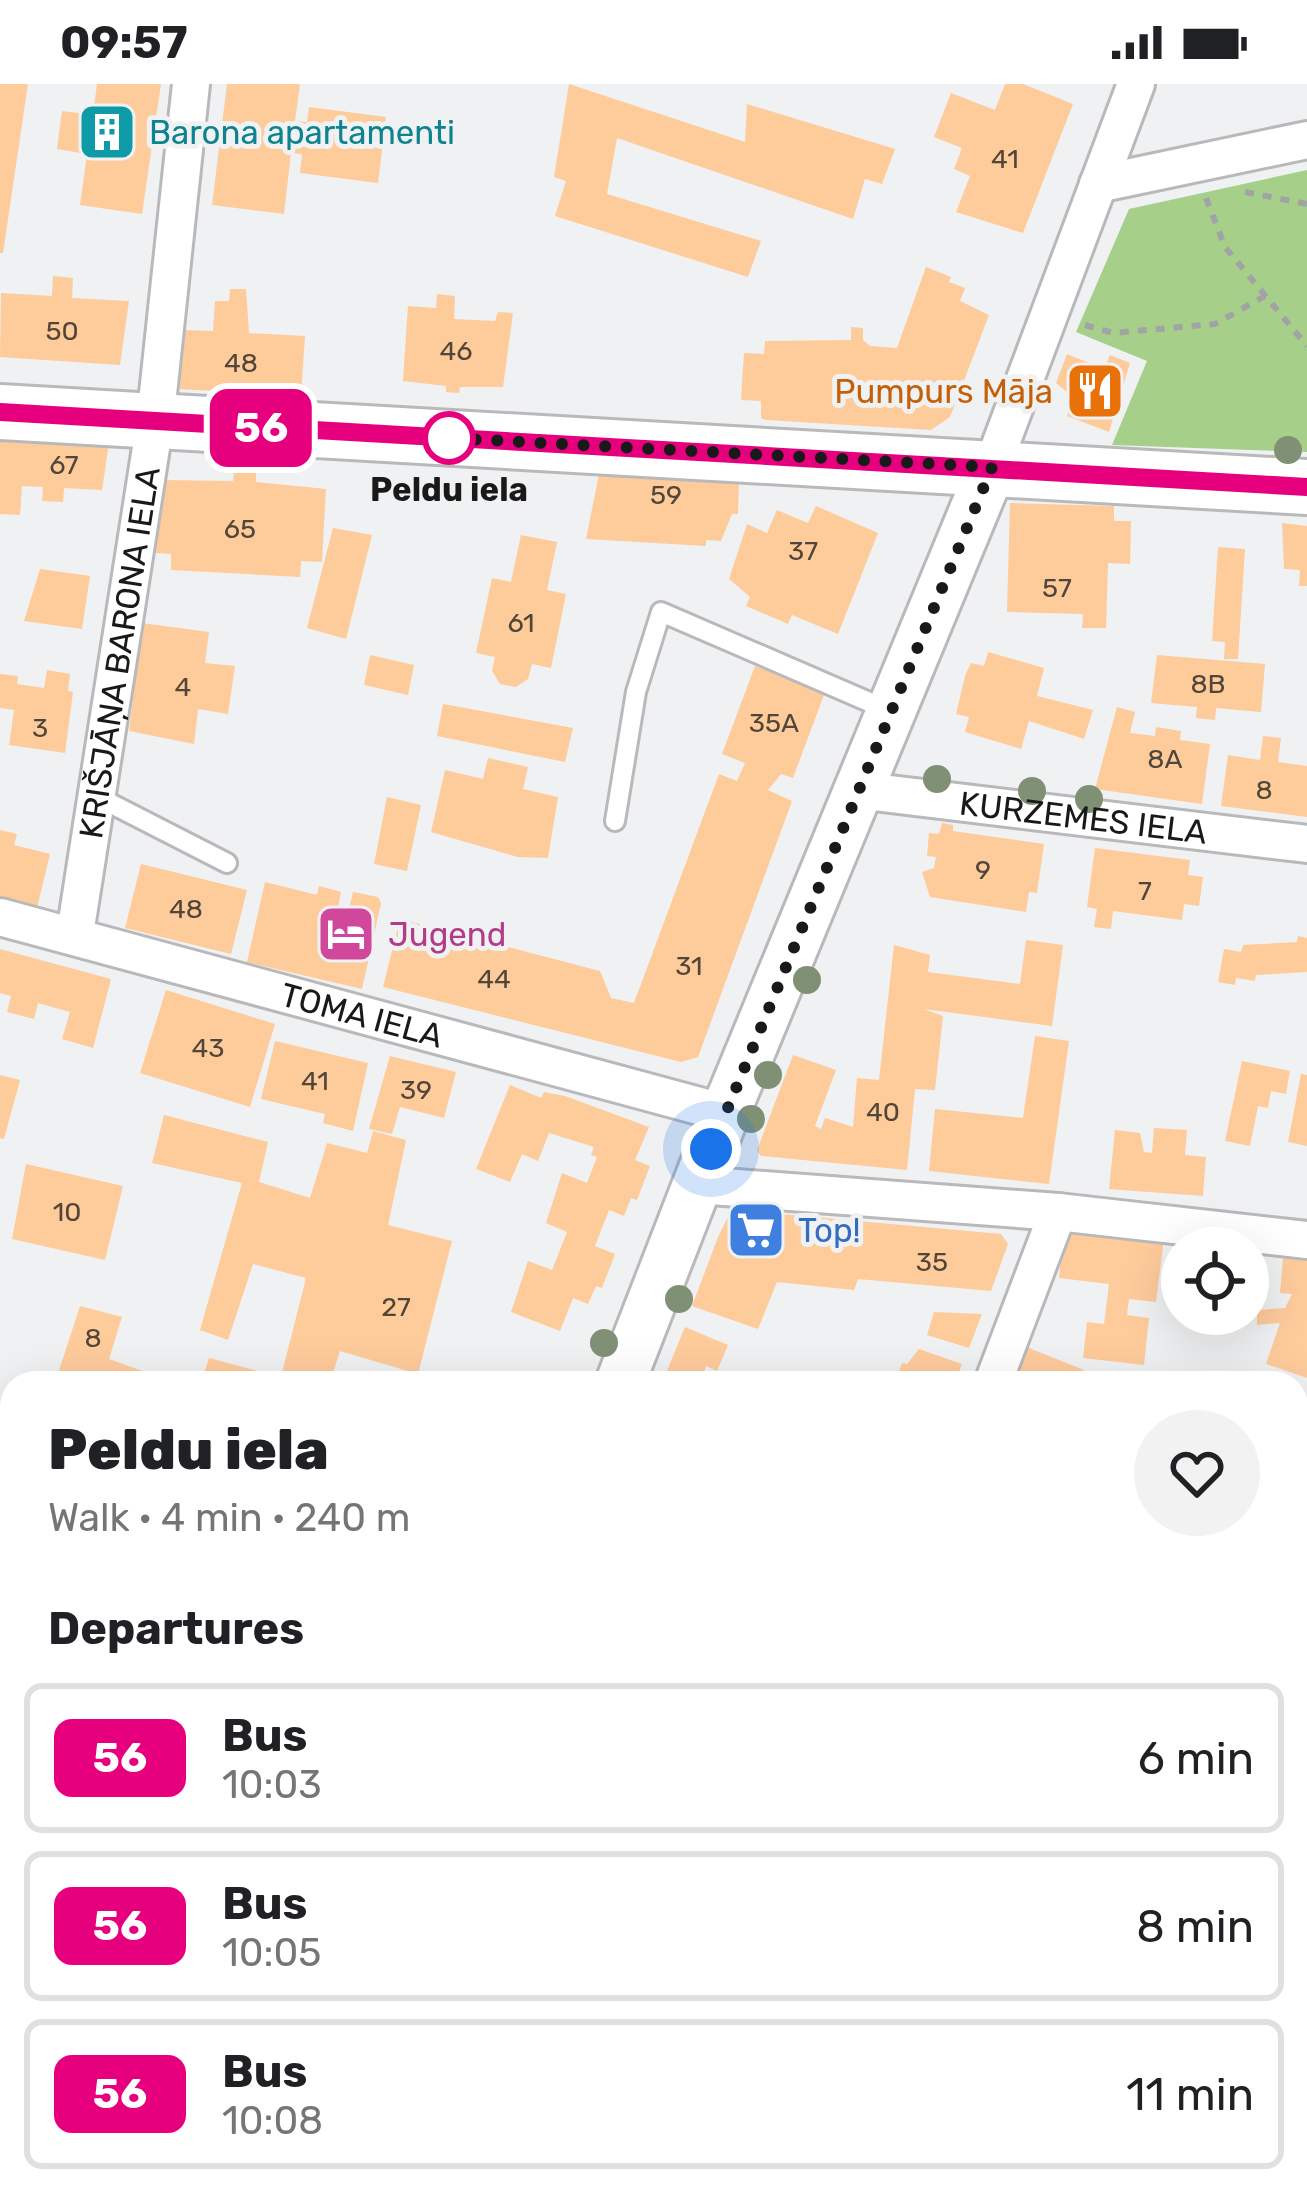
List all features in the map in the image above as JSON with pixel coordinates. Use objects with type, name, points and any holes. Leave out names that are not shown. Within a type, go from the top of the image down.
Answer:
[{"type":"main road","points":[[0,412],[1307,487]]},
{"type":"street","name":"KRIŠJĀŅA BARONA IELA","points":[[75,934],[154,422],[191,84]]},
{"type":"street","points":[[625,1371],[725,1113],[992,467],[1136,84]]},
{"type":"street","points":[[1098,184],[1307,140]]},
{"type":"street","name":"KURZEMES IELA","points":[[857,790],[1307,844]]},
{"type":"street","name":"TOMA IELA","points":[[0,917],[725,1113]]},
{"type":"street","points":[[697,1185],[1058,1212],[1307,1240]]},
{"type":"street","points":[[998,1371],[1058,1212]]},
{"type":"lane","points":[[615,821],[636,692],[661,613],[890,711]]},
{"type":"lane","points":[[96,796],[227,863]]},
{"type":"path","points":[[1200,183],[1225,248],[1307,346]]},
{"type":"path","points":[[1243,192],[1307,204]]},
{"type":"path","points":[[1070,321],[1113,333],[1215,324],[1265,296]]},
{"type":"green space","points":[[1307,170],[1307,452],[1112,445],[1147,361],[1076,332],[1129,209]]},
{"type":"building","points":[[0,84],[28,84],[3,253],[0,253]]},
{"type":"building","name":"Barona apartamenti","points":[[97,84],[161,84],[142,214],[80,205],[87,154],[57,149],[62,111],[93,115]]},
{"type":"building","points":[[227,84],[300,84],[295,121],[307,122],[309,107],[386,117],[378,183],[300,173],[302,154],[291,153],[284,214],[212,205]]},
{"type":"building","points":[[569,84],[745,142],[747,104],[895,149],[882,184],[865,179],[853,219],[617,138],[607,194],[761,241],[748,277],[555,216],[566,181],[554,177]]},
{"type":"building","points":[[1005,84],[1023,84],[1073,104],[1023,233],[956,212],[970,176],[954,169],[962,148],[934,137],[951,93],[995,110]]},
{"type":"building","points":[[926,267],[951,277],[949,282],[965,288],[960,301],[989,315],[950,417],[931,430],[766,420],[761,418],[761,401],[741,400],[744,353],[764,354],[765,341],[851,340],[851,327],[863,328],[863,340],[870,346],[897,348]]},
{"type":"building","points":[[53,276],[73,278],[72,298],[129,301],[120,365],[0,357],[1,293],[52,296]]},
{"type":"building","points":[[230,289],[246,289],[249,333],[305,336],[301,395],[175,389],[183,330],[213,331],[215,301],[229,301]]},
{"type":"building","points":[[437,294],[455,296],[454,319],[495,321],[498,312],[513,313],[503,387],[460,387],[459,393],[446,392],[446,386],[403,381],[408,306],[436,308]]},
{"type":"building","name":"Pumpurs Māja","points":[[1067,354],[1104,369],[1110,355],[1130,363],[1109,432],[1067,416],[1074,398],[1056,383]]},
{"type":"building","points":[[0,437],[109,443],[102,490],[64,488],[63,502],[42,501],[43,487],[22,486],[20,515],[0,514]]},
{"type":"building","points":[[234,469],[256,470],[256,482],[326,489],[322,562],[301,561],[300,577],[171,570],[171,554],[156,553],[162,480],[233,481]]},
{"type":"building","points":[[600,469],[739,476],[738,514],[732,514],[721,541],[706,540],[706,546],[586,539]]},
{"type":"building","points":[[1010,503],[1114,506],[1114,521],[1131,521],[1130,564],[1108,563],[1106,628],[1082,628],[1083,614],[1007,612]]},
{"type":"building","points":[[816,506],[878,533],[838,634],[792,615],[788,624],[746,606],[750,597],[729,579],[747,524],[767,533],[777,510],[808,523]]},
{"type":"building","points":[[1282,523],[1307,526],[1307,586],[1299,586],[1300,570],[1284,569]]},
{"type":"building","points":[[333,528],[372,535],[346,639],[307,628]]},
{"type":"building","points":[[521,535],[557,542],[547,590],[566,594],[551,668],[532,664],[528,679],[516,687],[500,684],[492,671],[495,657],[476,653],[492,578],[511,582]]},
{"type":"building","points":[[1218,547],[1245,549],[1238,659],[1224,659],[1225,642],[1212,641]]},
{"type":"building","points":[[40,569],[90,576],[82,629],[24,621]]},
{"type":"building","points":[[142,623],[209,632],[205,663],[235,666],[228,714],[198,709],[194,744],[129,731]]},
{"type":"building","points":[[988,652],[1044,668],[1037,696],[1093,710],[1084,739],[1029,721],[1021,749],[965,732],[969,717],[956,714],[965,676],[971,663],[984,666]]},
{"type":"building","points":[[370,655],[414,665],[408,695],[364,685]]},
{"type":"building","points":[[1157,655],[1265,664],[1261,712],[1216,708],[1215,720],[1196,718],[1197,707],[1151,703]]},
{"type":"building","points":[[755,666],[825,692],[793,778],[781,774],[768,790],[792,801],[698,1057],[681,1062],[383,987],[400,919],[600,971],[611,998],[634,1003],[719,774],[737,781],[745,763],[722,754]]},
{"type":"building","points":[[47,670],[70,674],[68,691],[73,692],[65,753],[9,745],[14,710],[0,708],[0,674],[18,676],[17,684],[44,688]]},
{"type":"building","points":[[443,704],[573,728],[565,762],[437,736]]},
{"type":"building","points":[[1117,707],[1135,712],[1130,733],[1155,736],[1156,727],[1181,731],[1180,740],[1210,744],[1202,804],[1095,789]]},
{"type":"building","points":[[1263,736],[1281,738],[1278,762],[1307,766],[1307,817],[1221,806],[1228,755],[1260,760]]},
{"type":"building","points":[[488,758],[528,767],[523,789],[558,797],[548,858],[518,857],[431,832],[445,770],[483,779]]},
{"type":"building","points":[[387,797],[421,805],[407,871],[374,864]]},
{"type":"building","points":[[942,823],[953,825],[953,831],[1044,844],[1037,893],[1029,892],[1026,912],[930,897],[922,872],[934,868],[936,857],[927,856],[929,833],[939,834]]},
{"type":"building","points":[[0,830],[17,834],[14,845],[50,854],[36,912],[0,903]]},
{"type":"building","points":[[1095,848],[1190,860],[1188,875],[1203,877],[1199,906],[1184,904],[1182,920],[1113,911],[1111,929],[1094,927],[1097,909],[1087,907]]},
{"type":"building","points":[[141,864],[247,890],[231,954],[125,928]]},
{"type":"building","points":[[265,882],[317,895],[319,886],[341,892],[336,917],[347,919],[353,892],[378,897],[381,903],[362,989],[247,962]]},
{"type":"building","points":[[1298,936],[1307,938],[1307,972],[1256,975],[1255,981],[1236,978],[1235,985],[1218,982],[1224,949],[1241,952],[1243,945],[1297,942]]},
{"type":"building","points":[[1026,940],[1063,945],[1052,1026],[924,1009],[943,1016],[935,1090],[915,1089],[907,1170],[761,1156],[757,1150],[793,1055],[836,1070],[815,1126],[821,1129],[825,1118],[853,1127],[857,1078],[879,1080],[894,945],[930,955],[928,972],[1020,984]]},
{"type":"building","points":[[0,949],[111,979],[93,1048],[62,1039],[70,1012],[38,1003],[34,1019],[7,1012],[11,996],[0,993]]},
{"type":"building","points":[[166,990],[275,1024],[250,1107],[140,1073]]},
{"type":"building","points":[[1035,1036],[1069,1041],[1049,1184],[929,1171],[935,1109],[1023,1118]]},
{"type":"building","points":[[275,1041],[368,1063],[353,1131],[323,1123],[325,1114],[261,1099]]},
{"type":"building","points":[[390,1056],[456,1072],[444,1118],[400,1107],[392,1134],[369,1129]]},
{"type":"building","points":[[1242,1061],[1290,1071],[1286,1094],[1271,1091],[1268,1108],[1258,1106],[1250,1146],[1225,1141]]},
{"type":"building","points":[[1301,1074],[1307,1075],[1307,1146],[1288,1142]]},
{"type":"building","points":[[0,1075],[20,1080],[4,1139],[0,1138]]},
{"type":"building","points":[[510,1085],[541,1098],[544,1092],[565,1096],[649,1127],[635,1160],[650,1166],[637,1200],[631,1198],[624,1216],[609,1210],[595,1246],[615,1254],[602,1288],[596,1286],[588,1304],[573,1298],[560,1331],[511,1312],[528,1261],[552,1270],[567,1232],[546,1223],[562,1173],[587,1183],[597,1157],[591,1155],[594,1147],[549,1133],[538,1161],[522,1154],[510,1182],[476,1169]]},
{"type":"building","points":[[164,1115],[268,1142],[259,1182],[310,1198],[327,1143],[367,1153],[373,1131],[406,1140],[388,1225],[452,1241],[419,1371],[340,1351],[334,1371],[283,1371],[306,1278],[253,1264],[228,1340],[200,1330],[242,1183],[152,1163]]},
{"type":"building","points":[[1154,1128],[1187,1130],[1185,1155],[1206,1157],[1203,1196],[1109,1189],[1115,1130],[1140,1133],[1144,1152],[1152,1153]]},
{"type":"building","points":[[26,1164],[123,1186],[105,1260],[12,1239]]},
{"type":"building","points":[[738,1210],[1001,1234],[1008,1244],[991,1291],[858,1279],[854,1290],[777,1282],[758,1329],[692,1306],[718,1237],[729,1215]]},
{"type":"building","points":[[1064,1227],[1161,1238],[1156,1302],[1129,1299],[1127,1315],[1149,1318],[1144,1365],[1083,1358],[1087,1322],[1104,1324],[1109,1284],[1059,1278]]},
{"type":"building","points":[[1283,1258],[1307,1260],[1307,1371],[1266,1364],[1280,1323],[1269,1324],[1269,1309],[1285,1308],[1292,1294],[1280,1293]]},
{"type":"building","points":[[80,1306],[122,1317],[109,1359],[142,1371],[59,1371]]},
{"type":"building","points":[[934,1312],[982,1314],[969,1348],[927,1335]]},
{"type":"building","points":[[685,1327],[728,1345],[717,1371],[706,1366],[704,1371],[667,1371]]},
{"type":"building","points":[[1019,1344],[1084,1370],[1084,1371],[1009,1371]]},
{"type":"building","points":[[919,1349],[962,1364],[959,1371],[899,1371],[902,1363],[907,1364]]},
{"type":"building","points":[[209,1358],[258,1371],[205,1371]]},
{"type":"bus line","name":"56","points":[[0,412],[1307,487]]},
{"type":"place","name":"Barona apartamenti","points":[[107,132]]},
{"type":"place","name":"Pumpurs Māja","points":[[1095,391]]},
{"type":"place","name":"Peldu iela","points":[[449,438]]},
{"type":"place","name":"Jugend","points":[[346,934]]},
{"type":"place","name":"Top!","points":[[756,1230]]},
{"type":"route","points":[[449,438],[430,437],[992,467],[711,1149]]}]
